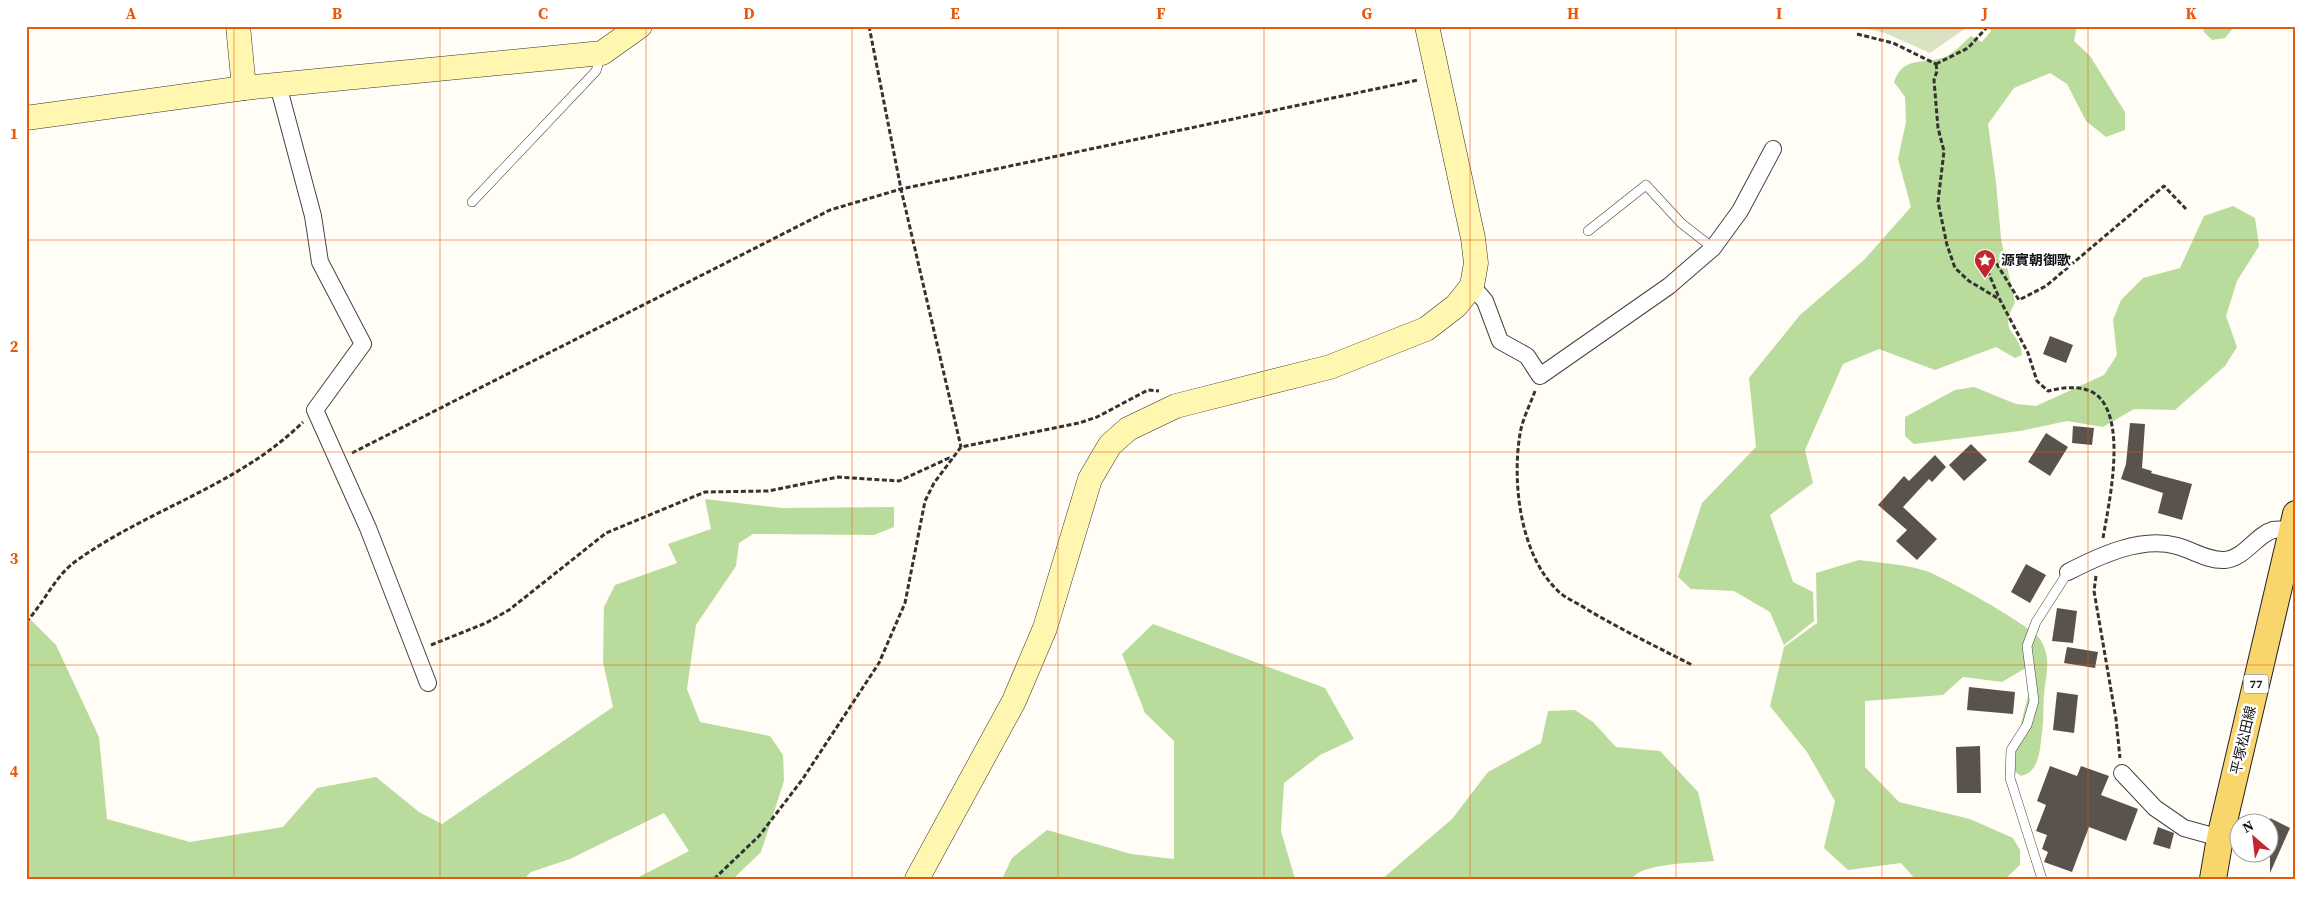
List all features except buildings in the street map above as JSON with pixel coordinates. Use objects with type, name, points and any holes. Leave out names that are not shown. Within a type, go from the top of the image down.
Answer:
[{"type":"main road","name":"平塚松田線","points":[[2213,879],[2220,838],[2294,522]]},
{"type":"street","points":[[238,26],[244,88]]},
{"type":"street","points":[[26,118],[244,88],[602,53],[640,26]]},
{"type":"street","points":[[917,879],[1014,701],[1045,628],[1090,479],[1110,445],[1128,428],[1170,409],[1330,368],[1369,354],[1426,329],[1456,306],[1472,286],[1476,264],[1474,247],[1428,26]]},
{"type":"street","points":[[278,85],[313,216],[320,262],[362,344],[315,410],[368,528],[428,682]]},
{"type":"street","points":[[1472,286],[1485,301],[1500,341],[1527,356],[1540,376],[1669,286],[1713,248],[1740,211],[1773,149]]},
{"type":"street","points":[[2068,572],[2099,557],[2148,543],[2176,546],[2224,560],[2237,556],[2272,530],[2294,522]]},
{"type":"street","points":[[2122,773],[2155,808],[2184,828],[2220,838]]},
{"type":"lane","points":[[472,202],[596,70],[602,53]]},
{"type":"lane","points":[[1588,231],[1646,185],[1681,223],[1713,248]]},
{"type":"lane","points":[[2042,879],[2010,778],[2011,750],[2027,725],[2034,701],[2027,646],[2036,622],[2068,572]]},
{"type":"path","points":[[869,26],[901,190],[961,447]]},
{"type":"path","points":[[1936,64],[1968,48],[1988,26]]},
{"type":"path","points":[[1857,34],[1893,43],[1936,64]]},
{"type":"path","points":[[1936,64],[1937,72],[1934,80],[1938,128],[1944,150],[1938,202],[1948,245],[1955,268],[1968,281],[2000,300]]},
{"type":"path","points":[[338,460],[830,210],[901,190],[1439,76]]},
{"type":"path","points":[[2122,773],[2116,719],[2094,591],[2114,457],[2110,419],[2099,397],[2082,388],[2063,388],[2048,391],[2037,381],[2028,352],[2000,300],[1986,267],[1995,261],[2019,300],[2046,286],[2164,186],[2186,209]]},
{"type":"path","points":[[1540,376],[1520,432],[1516,470],[1517,490],[1524,522],[1534,555],[1547,580],[1557,591],[1623,630],[1692,665]]},
{"type":"path","points":[[714,879],[759,836],[802,780],[879,663],[905,603],[925,501],[934,483],[961,447],[1079,423],[1096,417],[1148,390],[1155,389],[1161,392],[1170,409]]},
{"type":"path","points":[[26,622],[59,575],[76,560],[132,526],[249,467],[284,441],[315,410]]},
{"type":"path","points":[[416,650],[486,623],[509,610],[606,533],[705,492],[768,491],[838,477],[900,481],[949,458],[952,460]]},
{"type":"green space","points":[[1856,26],[1969,26],[1930,53],[1885,33]]},
{"type":"green space","points":[[1989,26],[2077,26],[2074,41],[2090,56],[2125,112],[2125,130],[2106,137],[2086,121],[2067,84],[2050,73],[2014,88],[1988,124],[2001,239],[2015,303],[2008,321],[2011,331],[2018,341],[2022,355],[2015,358],[1996,347],[1935,370],[1879,349],[1843,364],[1805,450],[1813,483],[1770,515],[1793,582],[1813,592],[1814,621],[1784,645],[1770,612],[1734,591],[1691,589],[1678,577],[1702,503],[1756,447],[1749,378],[1800,315],[1864,260],[1911,207],[1898,159],[1906,122],[1905,97],[1894,82],[1898,73],[1909,64],[1947,56],[1971,36],[1982,42],[1991,31]]},
{"type":"green space","points":[[2202,26],[2235,26],[2225,38],[2212,40],[2204,32]]},
{"type":"green space","points":[[2233,206],[2255,218],[2259,246],[2237,281],[2226,316],[2237,347],[2225,366],[2175,410],[2134,409],[2103,427],[2067,421],[2020,431],[1914,444],[1905,436],[1905,417],[1955,390],[1974,387],[2016,404],[2036,406],[2104,375],[2117,355],[2113,320],[2121,300],[2143,278],[2180,268],[2204,216]]},
{"type":"green space","points":[[705,499],[782,508],[894,507],[894,527],[874,535],[753,534],[739,543],[736,566],[696,625],[687,689],[700,722],[770,736],[783,755],[784,781],[761,852],[733,879],[635,879],[689,851],[664,813],[570,859],[531,872],[524,879],[26,879],[26,615],[56,645],[99,737],[107,819],[190,842],[283,827],[317,788],[376,777],[419,812],[442,824],[613,707],[603,662],[604,607],[615,585],[677,563],[668,544],[711,529]]},
{"type":"green space","points":[[1859,560],[1910,567],[1936,575],[1986,602],[2021,624],[2040,639],[2044,646],[2047,666],[2043,727],[2038,759],[2032,770],[2021,776],[2015,772],[2016,749],[2034,676],[2030,669],[2024,669],[2002,682],[1963,677],[1943,695],[1865,701],[1865,767],[1899,802],[1970,819],[2013,838],[2020,850],[2020,865],[2005,879],[1915,879],[1901,863],[1848,870],[1824,848],[1835,801],[1807,752],[1770,706],[1784,647],[1817,623],[1816,573]]},
{"type":"green space","points":[[1153,624],[1325,688],[1354,739],[1320,755],[1284,783],[1281,831],[1295,879],[1002,879],[1012,858],[1047,830],[1131,854],[1174,859],[1174,741],[1145,713],[1122,654]]},
{"type":"green space","points":[[1575,710],[1593,722],[1616,747],[1660,751],[1698,792],[1714,861],[1657,867],[1637,874],[1632,879],[1382,879],[1452,819],[1488,772],[1541,743],[1548,711]]},
{"type":"place","name":"源實朝御歌","points":[[1985,279]]}]
